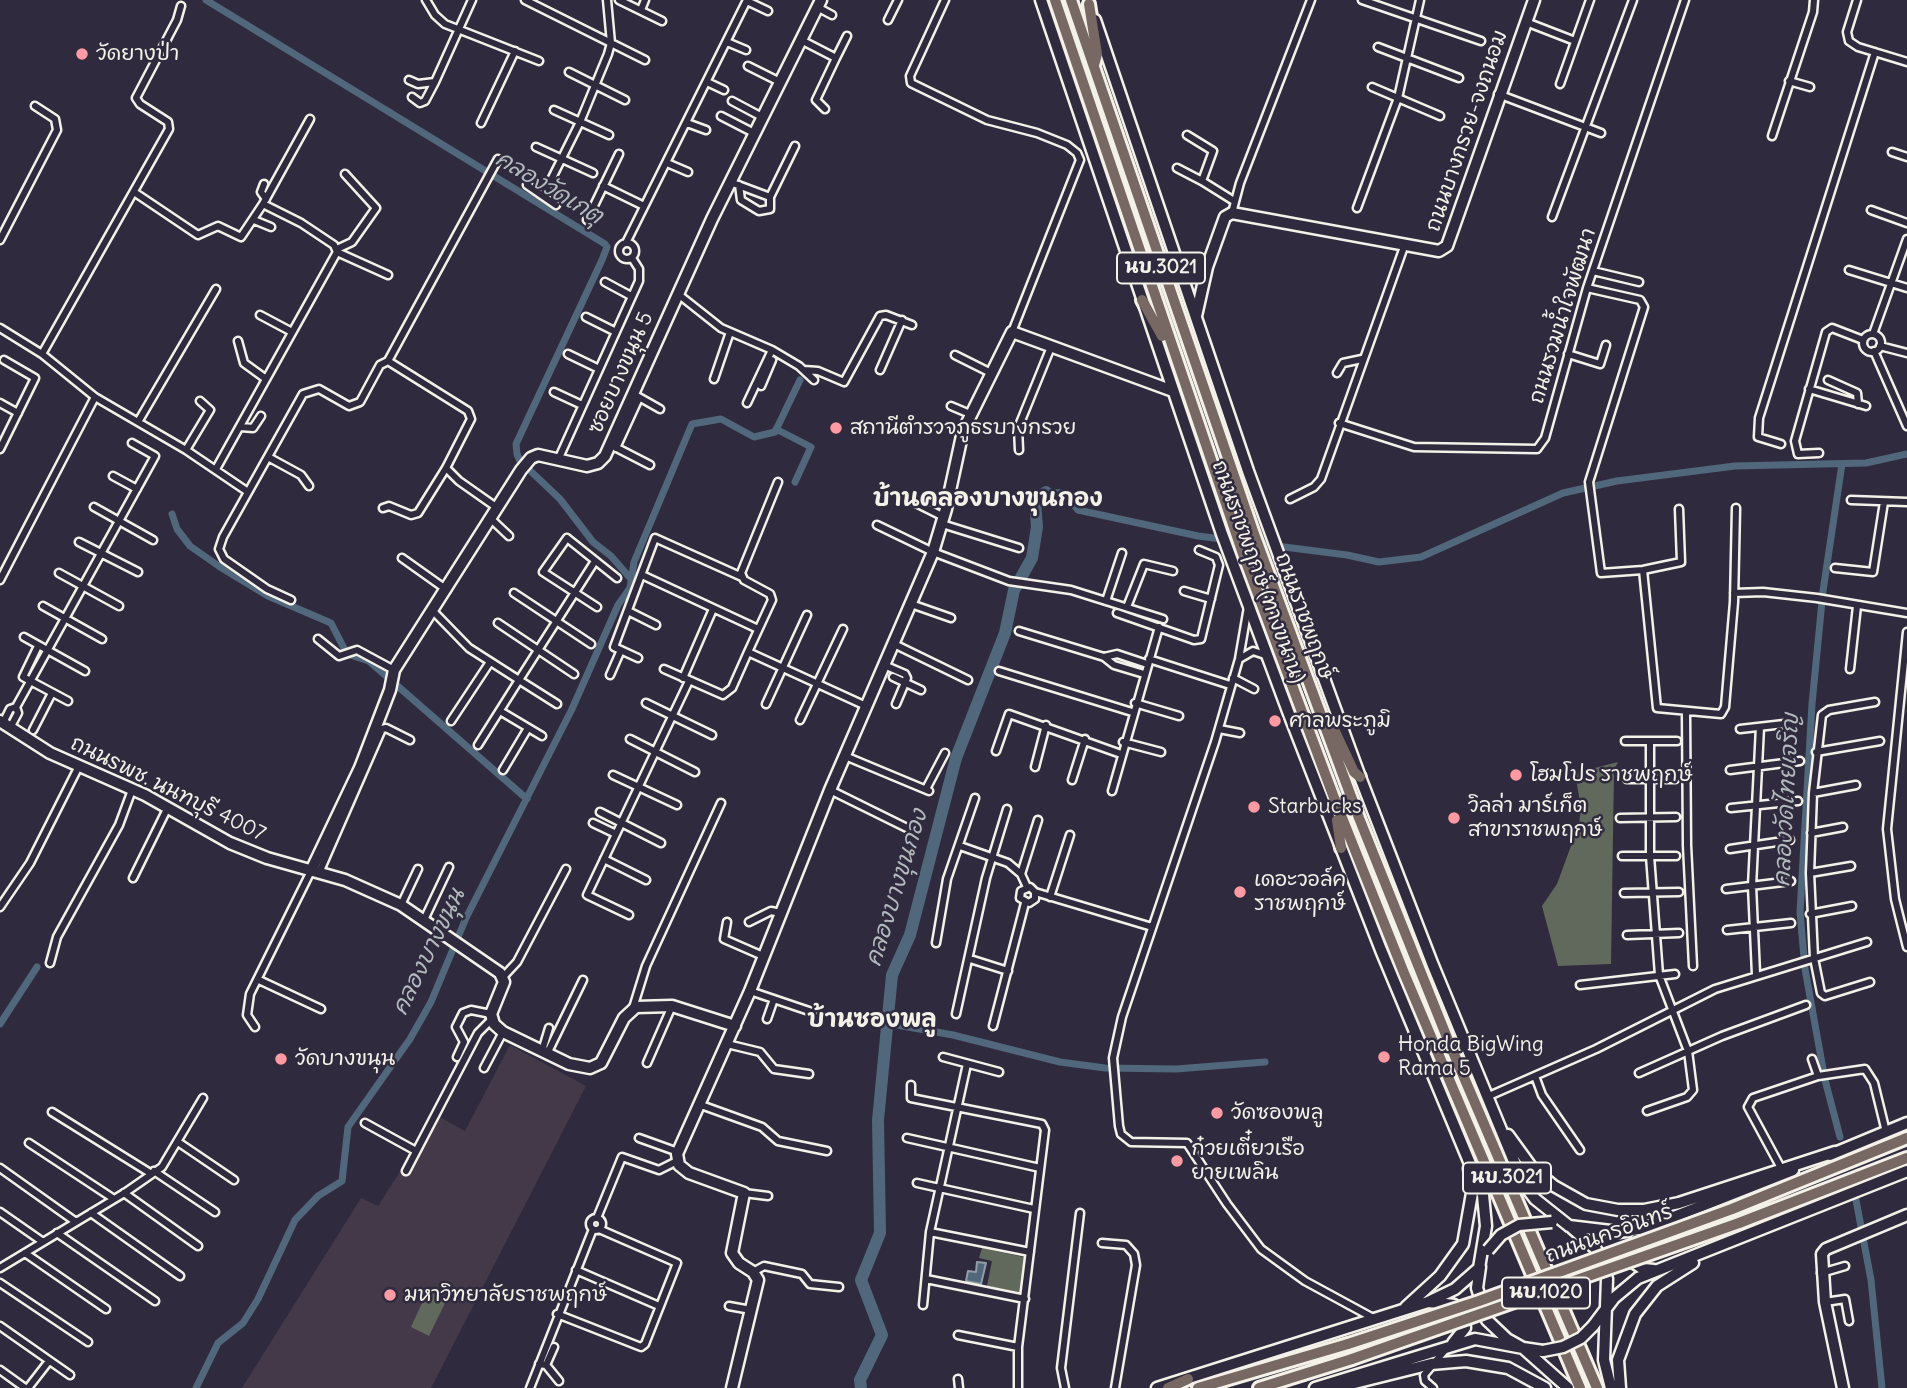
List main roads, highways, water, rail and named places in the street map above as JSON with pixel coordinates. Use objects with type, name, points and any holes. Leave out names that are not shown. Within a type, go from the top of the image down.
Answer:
[{"type":"main road","name":"ถนนราชพฤกษ์ (ทางขนาน)","points":[[1041,0],[1248,605],[1341,848],[1486,1207],[1479,1268]]},
{"type":"main road","name":"ถนนราชพฤกษ์","points":[[1055,0],[1243,554],[1333,795],[1404,973],[1580,1388]]},
{"type":"main road","name":"ถนนราชพฤกษ์","points":[[1071,0],[1254,534],[1322,719],[1448,1040],[1597,1388]]},
{"type":"main road","name":"ถนนบางกรวย-จงถนอม","points":[[1207,268],[1225,217],[1232,213],[1438,251],[1447,246],[1534,0]]},
{"type":"main road","name":"ถนนราชพฤกษ์ (ทางขนาน)","points":[[1088,2],[1278,555],[1432,963],[1528,1192],[1569,1226]]},
{"type":"main road","points":[[1088,2],[1097,54],[1094,65]]},
{"type":"main road","name":"ซอยบางขนุน 5","points":[[315,872],[391,687],[393,672],[524,466],[538,456],[593,466],[601,461],[613,446],[678,294],[735,184],[754,133],[819,4]]},
{"type":"main road","points":[[1184,282],[1196,280],[1207,268]]},
{"type":"main road","points":[[1196,316],[1207,268]]},
{"type":"main road","points":[[1143,300],[1176,359]]},
{"type":"main road","points":[[732,1388],[758,1280],[732,1253],[744,1193],[689,1173],[678,1156],[750,991],[830,790],[933,552],[943,520],[958,443],[970,414],[1012,332],[1173,391]]},
{"type":"main road","points":[[1322,719],[1332,727],[1354,772],[1360,777]]},
{"type":"main road","name":"ถนนรพช. นนทบุรี 4007","points":[[4,724],[79,766],[132,790],[230,843],[360,886],[401,905],[503,977],[491,1017],[503,1032],[578,1067],[597,1066],[605,1057],[624,1018],[633,1008],[650,1004],[672,1006],[734,1026]]},
{"type":"main road","points":[[1333,795],[1341,848]]},
{"type":"main road","name":"ถนนนครอินทร์","points":[[1569,1226],[1619,1232],[1646,1228],[1907,1123]]},
{"type":"main road","points":[[1501,1127],[1532,1168],[1553,1186],[1586,1204],[1618,1210],[1670,1205],[1835,1152]]},
{"type":"main road","name":"ถนนนครอินทร์","points":[[1198,1388],[1348,1344],[1479,1301],[1732,1209],[1907,1138]]},
{"type":"main road","name":"ถนนนครอินทร์","points":[[1258,1388],[1352,1359],[1739,1223],[1907,1158]]},
{"type":"main road","points":[[1397,1314],[1440,1276],[1463,1244],[1472,1194],[1468,1160]]},
{"type":"main road","name":"นบ.1020","points":[[1605,1311],[1625,1287],[1658,1271],[1907,1171]]},
{"type":"main road","points":[[1843,1388],[1825,1302],[1821,1259],[1826,1249],[1907,1215]]},
{"type":"main road","points":[[1568,1388],[1487,1320],[1477,1288],[1479,1268],[1488,1250],[1501,1235],[1519,1225],[1552,1222],[1569,1226],[1583,1235],[1603,1262],[1607,1279],[1604,1360],[1611,1388]]},
{"type":"main road","points":[[1646,1228],[1630,1254],[1633,1262],[1643,1269],[1658,1271]]},
{"type":"main road","points":[[1619,1388],[1620,1347],[1641,1306],[1674,1273],[1720,1246]]},
{"type":"main road","name":"นบ.1020","points":[[1157,1388],[1397,1314],[1455,1289],[1479,1268]]},
{"type":"main road","points":[[1429,1302],[1454,1305],[1464,1316],[1465,1328],[1451,1344]]},
{"type":"main road","points":[[1315,1388],[1451,1344],[1475,1339],[1543,1351],[1563,1347],[1593,1326],[1605,1311]]},
{"type":"main road","points":[[1334,1388],[1432,1364],[1484,1362],[1508,1368],[1545,1388]]},
{"type":"main road","points":[[1168,1388],[1188,1379]]},
{"type":"water","points":[[977,1262],[986,1263],[981,1284],[966,1281],[968,1271],[976,1272]]},
{"type":"waterway","name":"คลองวัดเกตุ","points":[[206,0],[605,244],[607,247],[602,260],[516,444],[520,461],[560,499],[593,542],[611,556],[631,579]]},
{"type":"waterway","name":"คลองบางขนุน","points":[[196,1388],[218,1343],[243,1323],[258,1299],[295,1220],[318,1196],[342,1181],[348,1127],[410,1039],[431,1002],[466,918],[572,709],[618,605],[630,588],[634,562],[692,424],[721,419],[754,437],[775,432],[800,380]]},
{"type":"waterway","points":[[776,429],[811,447],[795,482]]},
{"type":"waterway","points":[[1046,492],[1064,493],[1078,510],[1198,536],[1347,555],[1379,562],[1421,557],[1563,493],[1617,481],[1735,466],[1866,463],[1907,454]]},
{"type":"waterway","name":"คลองวัดไทยเจริญ","points":[[1840,1137],[1825,1080],[1805,969],[1800,912],[1812,704],[1823,591],[1842,464]]},
{"type":"waterway","name":"คลองบางขุนกอง","points":[[861,1388],[860,1380],[882,1335],[861,1280],[880,1233],[878,1120],[892,975],[910,935],[956,758],[1005,633],[1014,590],[1032,558],[1037,527],[1035,502],[1046,492]]},
{"type":"waterway","points":[[172,514],[177,529],[190,546],[220,567],[268,596],[331,623],[347,654],[369,661],[527,799]]},
{"type":"waterway","points":[[0,1024],[37,967]]},
{"type":"waterway","points":[[886,1023],[953,1035],[1060,1062],[1105,1068],[1176,1069],[1265,1062]]},
{"type":"waterway","name":"คลองวัดไทยเจริญ","points":[[1856,1200],[1871,1280],[1882,1388]]},
{"type":"place","name":"วัดยางป่า","points":[[82,54]]},
{"type":"place","name":"สถานีตำรวจภูธรบางกรวย","points":[[836,428]]},
{"type":"place","name":"ศาลพระภูมิ","points":[[1275,721]]},
{"type":"place","name":"โฮมโปร ราชพฤกษ์","points":[[1516,775]]},
{"type":"place","name":"Starbucks","points":[[1254,807]]},
{"type":"place","name":"วิลล่า มาร์เก็ต สาขาราชพฤกษ์","points":[[1454,818]]},
{"type":"place","name":"เดอะวอล์ค ราชพฤกษ์","points":[[1240,892]]},
{"type":"place","name":"Honda BigWing Rama 5","points":[[1384,1057]]},
{"type":"place","name":"วัดบางขนุน","points":[[281,1059]]},
{"type":"place","name":"วัดซองพลู","points":[[1217,1113]]},
{"type":"place","name":"ก๋วยเตี๋ยวเรือ ยายเพลิน","points":[[1177,1161]]},
{"type":"place","name":"มหาวิทยาลัยราชพฤกษ์","points":[[390,1295]]},
{"type":"district","name":"บ้านคลองบางขุนกอง","points":[[988,499]]},
{"type":"district","name":"บ้านซองพลู","points":[[872,1020]]}]
